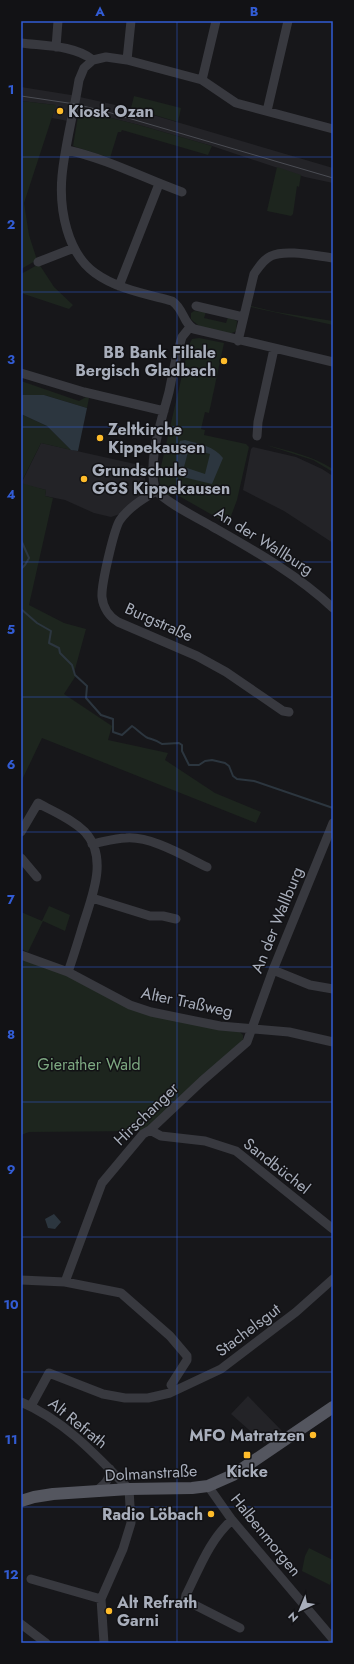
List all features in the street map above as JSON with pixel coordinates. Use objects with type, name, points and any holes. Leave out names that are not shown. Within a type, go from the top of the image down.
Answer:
[{"type":"main road","name":"Dolmanstraße","points":[[21,1501],[44,1495],[208,1486],[233,1475],[333,1408]]},
{"type":"street","points":[[56,47],[58,21]]},
{"type":"street","points":[[127,60],[132,21]]},
{"type":"street","points":[[202,80],[216,21]]},
{"type":"street","points":[[267,111],[288,21]]},
{"type":"street","points":[[21,44],[56,47],[77,51],[86,54],[93,60]]},
{"type":"street","points":[[333,129],[236,103],[202,80],[127,60],[106,57],[93,60],[84,68],[79,80],[62,177],[63,205],[66,226],[74,248],[87,266],[96,274],[119,286],[172,301],[178,306],[190,327],[201,332],[333,362]]},
{"type":"street","points":[[67,150],[116,164],[159,184],[182,192]]},
{"type":"street","points":[[119,286],[159,184]]},
{"type":"street","points":[[38,262],[74,248]]},
{"type":"street","points":[[238,340],[254,274],[260,265],[267,259],[279,254],[333,258]]},
{"type":"street","points":[[196,306],[243,317]]},
{"type":"street","points":[[156,491],[153,482],[153,474],[157,440],[179,347],[182,337],[190,327]]},
{"type":"street","points":[[257,436],[258,422],[274,349]]},
{"type":"street","points":[[21,373],[84,392],[164,411]]},
{"type":"street","name":"An der Wallburg","points":[[156,491],[171,502],[277,565],[312,590],[333,608]]},
{"type":"street","name":"Burgstraße","points":[[156,491],[127,512],[118,523],[102,597],[106,611],[112,618],[125,626],[175,645],[214,665],[283,711],[289,712]]},
{"type":"street","points":[[21,832],[38,803],[76,824],[86,834],[92,844],[97,867],[96,885],[68,972]]},
{"type":"street","name":"An der Wallburg","points":[[252,1029],[273,970],[333,823]]},
{"type":"street","points":[[92,844],[127,838],[137,838],[158,842],[167,849],[207,867]]},
{"type":"street","points":[[21,858],[37,877]]},
{"type":"street","points":[[92,898],[150,916],[163,916],[176,919]]},
{"type":"street","name":"Alter Traßweg","points":[[21,955],[68,972],[130,1006],[151,1012],[220,1026],[290,1032],[333,1042]]},
{"type":"street","points":[[273,970],[310,985],[333,989]]},
{"type":"street","name":"Hirschanger","points":[[65,1282],[102,1183],[136,1140],[150,1130],[202,1081],[247,1042],[252,1029]]},
{"type":"street","name":"Sandbüchel","points":[[150,1130],[162,1136],[205,1141],[236,1151],[333,1229]]},
{"type":"street","name":"Stachelsgut","points":[[31,1406],[49,1373],[103,1394],[125,1398],[148,1398],[221,1369],[296,1312],[333,1279]]},
{"type":"street","points":[[21,1280],[65,1282],[121,1293],[170,1336],[187,1356],[187,1360],[170,1390]]},
{"type":"street","name":"Alt Refrath","points":[[21,1402],[45,1413],[60,1424],[110,1469],[129,1490]]},
{"type":"street","points":[[96,1491],[107,1482],[110,1475],[110,1469]]},
{"type":"street","name":"Halbenmorgen","points":[[208,1486],[232,1520],[333,1639]]},
{"type":"street","points":[[105,1642],[101,1599],[120,1555],[131,1523],[129,1490]]},
{"type":"street","points":[[232,1520],[213,1543],[186,1595],[185,1600],[240,1628]]},
{"type":"street","points":[[31,1579],[101,1599]]},
{"type":"street","points":[[21,1624],[46,1643]]},
{"type":"shaded area","points":[[21,87],[71,95],[129,108],[333,168],[333,183],[305,177],[212,146],[139,125],[71,108],[68,121],[52,118],[55,105],[21,101]]},
{"type":"shaded area","points":[[21,395],[44,395],[87,408],[78,451],[71,450],[47,426],[21,414]]},
{"type":"shaded area","points":[[185,440],[206,446],[211,448],[223,458],[212,484],[183,477],[177,459],[177,450],[180,441]],"holes":[[[189,448],[210,454],[205,474],[184,467]]]},
{"type":"shaded area","name":"Grundschule GGS Kippekausen","points":[[41,443],[144,466],[146,483],[145,491],[120,514],[111,517],[94,513],[65,500],[45,496],[46,490],[21,484]]},
{"type":"shaded area","points":[[253,447],[296,457],[322,469],[333,476],[333,543],[284,511],[243,490],[251,449]]},
{"type":"shaded area","points":[[54,1214],[61,1222],[55,1229],[48,1228],[45,1219]]},
{"type":"shaded area","points":[[248,1396],[282,1431],[264,1443],[231,1414]]},
{"type":"green space","points":[[134,96],[181,108],[178,122],[131,108]]},
{"type":"green space","points":[[21,101],[56,105],[24,203],[29,235],[37,260],[21,269]]},
{"type":"green space","points":[[79,110],[212,146],[208,155],[122,130],[121,132],[118,132],[110,158],[73,146]]},
{"type":"green space","points":[[277,167],[301,175],[299,187],[297,186],[293,214],[291,216],[267,211]]},
{"type":"green space","points":[[39,264],[54,287],[73,305],[69,309],[21,293],[21,274]]},
{"type":"green space","points":[[251,307],[276,312],[333,321],[333,325]]},
{"type":"green space","points":[[194,311],[206,312],[204,318],[226,323],[228,317],[237,321],[236,331],[225,334],[212,332],[195,323],[191,319],[191,313]]},
{"type":"green space","points":[[199,338],[224,343],[209,413],[205,412],[201,429],[205,430],[204,435],[246,444],[249,447],[237,500],[228,524],[172,492],[169,496],[160,484],[159,475],[189,345],[192,339]]},
{"type":"green space","points":[[21,381],[79,401],[86,397],[89,398],[87,408],[44,395],[23,396],[21,395]]},
{"type":"green space","points":[[21,414],[47,426],[71,450],[41,443],[21,483]]},
{"type":"green space","points":[[266,445],[309,457],[333,469],[333,472],[313,460]]},
{"type":"green space","points":[[21,483],[46,490],[45,496],[53,498],[29,605],[64,623],[86,629],[74,673],[75,677],[64,694],[112,726],[108,740],[168,753],[165,760],[215,793],[261,812],[256,823],[42,738],[21,782]]},
{"type":"green space","points":[[49,906],[70,915],[65,931],[43,921],[28,952],[21,949],[21,912],[42,921]]},
{"type":"green space","name":"Gierather Wald","points":[[21,957],[61,971],[111,998],[240,1032],[243,1035],[243,1040],[150,1128],[141,1131],[29,1132],[21,1135]]},
{"type":"green space","points":[[309,1548],[333,1560],[333,1574],[330,1585],[302,1571],[305,1556]]},
{"type":"waterway","points":[[21,540],[29,558],[21,569]]},
{"type":"waterway","points":[[21,609],[37,623],[51,631],[49,643],[59,648],[60,653],[72,665],[75,675],[87,686],[86,698],[101,715],[113,719],[113,732],[122,735],[132,726],[146,737],[162,744],[179,743],[182,745],[182,751],[189,765],[199,765],[205,761],[212,760],[225,763],[229,766],[233,776],[237,779],[254,781],[333,808]]},
{"type":"tram line","points":[[21,96],[75,104],[111,113],[333,178]]},
{"type":"place","name":"Kiosk Ozan","points":[[60,111]]},
{"type":"place","name":"BB Bank Filiale Bergisch Gladbach","points":[[224,361]]},
{"type":"place","name":"Zeltkirche Kippekausen","points":[[100,438]]},
{"type":"place","name":"Grundschule GGS Kippekausen","points":[[84,479]]},
{"type":"place","name":"MFO Matratzen","points":[[313,1435]]},
{"type":"place","name":"Kicke","points":[[247,1455]]},
{"type":"place","name":"Radio Löbach","points":[[211,1514]]},
{"type":"place","name":"Alt Refrath Garni","points":[[109,1611]]}]
